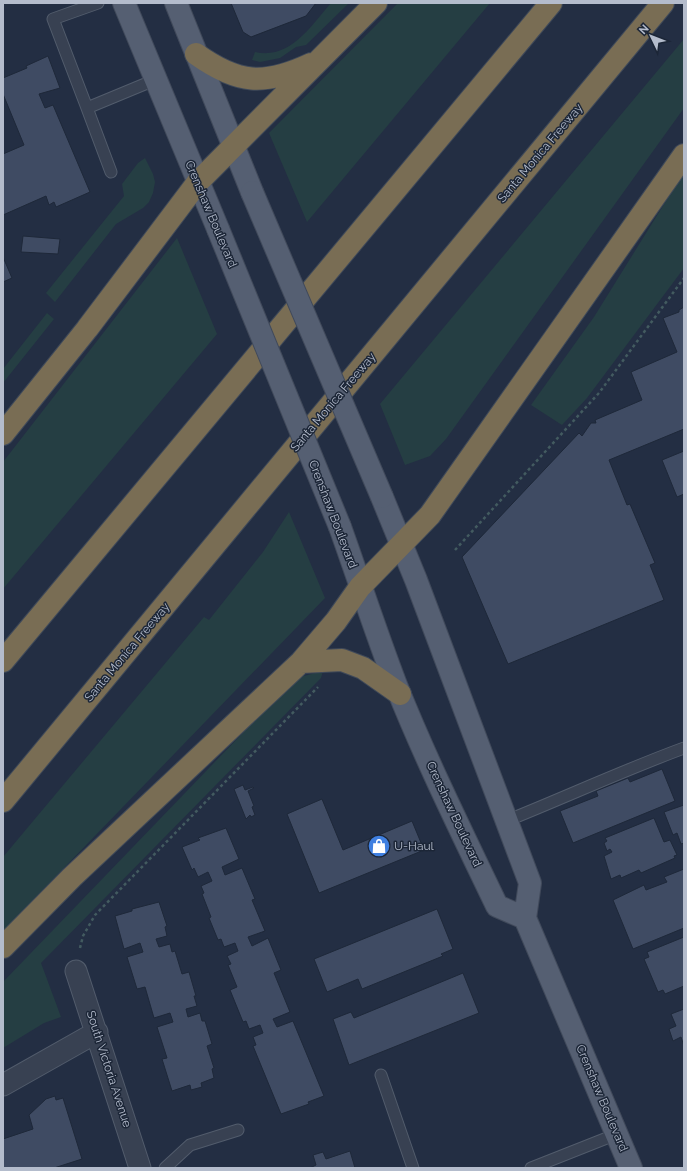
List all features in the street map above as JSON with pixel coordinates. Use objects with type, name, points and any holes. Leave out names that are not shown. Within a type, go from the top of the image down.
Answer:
[{"type":"highway","points":[[3,434],[87,329],[198,182],[376,3]]},
{"type":"highway","points":[[3,661],[552,3]]},
{"type":"highway","name":"Santa Monica Freeway","points":[[3,801],[663,3]]},
{"type":"highway","points":[[196,54],[218,69],[234,76],[254,78],[272,78],[293,72],[319,60]]},
{"type":"highway","points":[[3,947],[72,877],[301,662],[336,621],[360,587],[430,515],[684,155]]},
{"type":"highway","points":[[301,662],[342,660],[363,668],[400,694]]},
{"type":"main road","name":"Crenshaw Boulevard","points":[[124,3],[340,527],[360,587],[400,694],[449,805],[497,906],[524,918],[631,1168]]},
{"type":"main road","points":[[176,3],[252,192],[416,580],[530,883],[524,918]]},
{"type":"street","name":"South Victoria Avenue","points":[[76,971],[140,1168]]},
{"type":"street","points":[[3,1085],[97,1032]]},
{"type":"lane","points":[[98,3],[53,19],[111,172]]},
{"type":"lane","points":[[87,108],[156,79]]},
{"type":"lane","points":[[506,821],[651,760],[684,748]]},
{"type":"lane","points":[[381,1075],[413,1168]]},
{"type":"lane","points":[[165,1168],[190,1145],[238,1130]]},
{"type":"lane","points":[[531,1168],[617,1134]]},
{"type":"path","points":[[455,550],[596,398],[684,278]]},
{"type":"path","points":[[76,971],[83,936],[95,915],[322,683]]},
{"type":"green space","points":[[331,3],[349,3],[306,45],[296,47],[280,58],[260,62],[252,60],[255,52],[267,53],[279,51],[299,39]]},
{"type":"green space","points":[[398,3],[490,3],[307,222],[269,133]]},
{"type":"green space","points":[[684,39],[684,108],[446,439],[430,456],[405,465],[380,404]]},
{"type":"green space","points":[[145,158],[153,174],[155,182],[153,193],[149,202],[143,208],[116,224],[55,302],[46,293],[124,196],[122,184],[138,163]]},
{"type":"green space","points":[[684,172],[684,268],[587,398],[562,425],[531,405],[594,317]]},
{"type":"green space","points":[[177,238],[217,334],[3,589],[3,462]]},
{"type":"green space","points":[[47,313],[54,319],[3,383],[3,369]]},
{"type":"green space","points":[[289,512],[325,598],[3,931],[3,857],[204,617],[209,620],[263,552]]},
{"type":"green space","points":[[323,671],[321,678],[41,963],[61,1017],[44,1023],[3,1048],[3,982],[287,687],[300,677]]},
{"type":"building","points":[[231,3],[316,3],[306,16],[251,37],[243,32]]},
{"type":"building","points":[[48,56],[60,88],[39,94],[45,108],[53,105],[90,192],[56,207],[54,202],[49,205],[46,196],[3,215],[3,154],[24,145],[3,94],[3,78],[27,68],[26,66]]},
{"type":"building","points":[[23,236],[60,239],[58,254],[21,252]]},
{"type":"building","points":[[3,257],[12,278],[3,282]]},
{"type":"building","points":[[684,307],[684,429],[609,460],[627,505],[630,504],[655,563],[650,565],[664,600],[508,664],[462,557],[579,433],[582,436],[591,423],[596,423],[595,420],[642,400],[631,372],[677,352],[663,318],[679,312],[679,310]]},
{"type":"building","points":[[684,451],[684,494],[677,497],[662,460]]},
{"type":"building","points":[[662,769],[675,801],[573,843],[560,811],[598,796],[596,791],[628,778],[630,782]]},
{"type":"building","points":[[243,785],[245,790],[254,788],[248,791],[254,806],[252,807],[255,815],[251,817],[250,815],[246,819],[234,789]]},
{"type":"building","points":[[322,799],[343,850],[412,821],[424,850],[319,893],[287,814]]},
{"type":"building","points":[[684,805],[684,843],[681,844],[677,833],[673,835],[664,812]]},
{"type":"building","points":[[654,818],[664,842],[670,840],[677,855],[674,856],[675,858],[641,873],[639,870],[621,878],[620,875],[611,879],[604,856],[612,852],[610,849],[607,851],[604,843],[607,841],[605,838]]},
{"type":"building","points":[[226,828],[239,859],[222,867],[225,875],[242,868],[255,899],[252,900],[265,931],[248,937],[252,946],[268,938],[281,970],[274,973],[290,1012],[273,1019],[277,1027],[293,1021],[324,1096],[308,1102],[309,1104],[281,1114],[253,1046],[256,1045],[253,1037],[263,1033],[260,1025],[249,1029],[246,1021],[243,1022],[230,990],[237,987],[228,965],[231,964],[227,956],[238,951],[235,943],[224,947],[221,939],[218,940],[209,918],[211,917],[202,894],[204,893],[201,886],[212,881],[208,872],[198,877],[194,868],[192,870],[182,847],[200,840],[198,838]]},
{"type":"building","points":[[684,869],[684,928],[633,949],[613,900],[644,885],[646,890],[667,882],[664,877]]},
{"type":"building","points":[[159,902],[167,926],[165,927],[167,936],[156,939],[159,947],[170,944],[172,952],[175,951],[182,974],[189,972],[196,996],[194,996],[197,1006],[186,1009],[188,1017],[200,1013],[202,1021],[205,1021],[212,1044],[207,1046],[214,1068],[212,1069],[214,1078],[201,1083],[202,1087],[191,1090],[190,1085],[172,1091],[162,1059],[167,1058],[157,1027],[173,1022],[170,1013],[154,1018],[145,987],[137,989],[127,957],[143,952],[140,943],[124,949],[115,916],[132,911],[132,909]]},
{"type":"building","points":[[437,909],[453,949],[441,954],[443,956],[362,989],[358,979],[327,992],[314,959]]},
{"type":"building","points":[[684,937],[684,986],[665,994],[663,990],[658,992],[644,959],[649,957],[647,952]]},
{"type":"building","points":[[463,973],[479,1013],[349,1065],[333,1019],[351,1012],[354,1018]]},
{"type":"building","points":[[684,1009],[684,1046],[681,1037],[673,1041],[669,1029],[676,1026],[671,1014]]},
{"type":"building","points":[[55,1096],[56,1100],[63,1098],[82,1159],[54,1168],[3,1168],[3,1139],[33,1129],[29,1115],[46,1099]]},
{"type":"building","points":[[350,1151],[355,1168],[310,1168],[316,1165],[313,1155],[323,1152],[326,1159]]},
{"type":"place","name":"U-Haul","points":[[379,846]]}]
